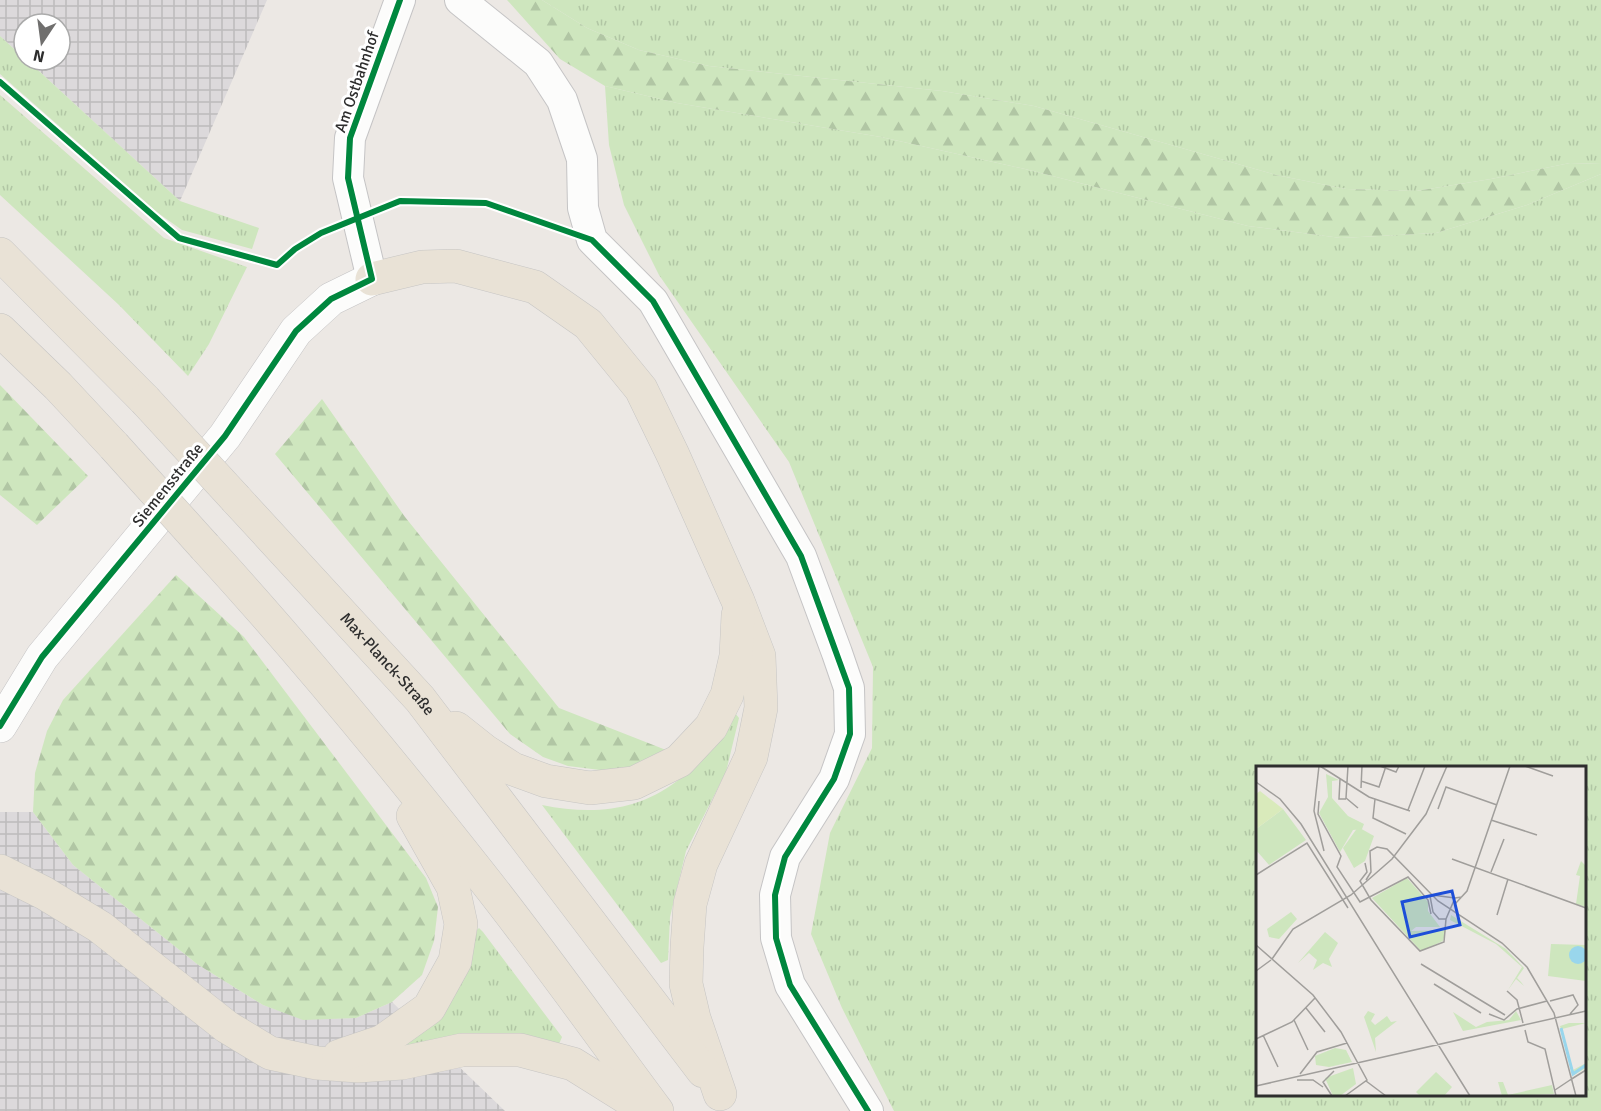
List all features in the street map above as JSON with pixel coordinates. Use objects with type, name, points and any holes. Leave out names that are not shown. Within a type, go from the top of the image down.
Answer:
[{"type":"highway","name":"Max-Planck-Straße","points":[[0,254],[145,400],[420,699],[725,1103]]},
{"type":"highway","points":[[372,279],[422,267],[456,266],[535,288],[588,324],[640,389],[674,455],[738,601],[759,656],[761,708],[751,757],[701,864],[690,904],[686,984],[694,1018],[725,1103]]},
{"type":"highway","points":[[0,330],[58,386],[114,446],[246,592],[369,738],[484,879],[657,1111]]},
{"type":"highway","points":[[420,699],[485,751],[513,768],[546,781],[590,788],[634,783],[679,761],[711,727],[727,695],[736,656],[738,601]]},
{"type":"highway","points":[[317,1063],[383,1041],[429,1008],[455,961],[461,924],[453,887],[369,738]]},
{"type":"highway","points":[[0,871],[100,927],[226,1027],[270,1053],[317,1063],[358,1066],[402,1063],[462,1050],[520,1050],[573,1064],[648,1111]]},
{"type":"street","name":"Am Ostbahnhof","points":[[372,279],[348,178],[350,138],[400,0]]},
{"type":"street","points":[[460,0],[538,63],[562,100],[582,159],[583,208],[592,240],[653,301],[801,556],[837,652],[849,688],[850,734],[834,779],[785,857],[775,895],[776,938],[790,985],[868,1111]]},
{"type":"street","name":"Siemensstraße","points":[[0,726],[42,657],[225,436],[296,331],[331,299],[372,279]]},
{"type":"street","points":[[0,686],[42,657]]},
{"type":"shaded area","points":[[0,0],[267,0],[180,201],[40,72],[72,72],[72,12],[12,12],[12,47],[0,36]]},
{"type":"shaded area","points":[[0,812],[33,812],[73,865],[197,964],[263,1005],[303,1019],[356,1018],[392,1002],[505,1111],[0,1111]]},
{"type":"green space","points":[[507,0],[542,0],[587,28],[639,50],[709,66],[942,91],[1034,106],[1276,175],[1346,189],[1416,191],[1570,163],[1601,164],[1601,174],[1527,205],[1436,233],[1341,238],[1248,226],[1025,169],[881,137],[677,103],[605,86],[560,59]]},
{"type":"green space","points":[[542,0],[1601,0],[1601,164],[1570,163],[1416,191],[1346,189],[1276,175],[1034,106],[942,91],[709,66],[639,50],[587,28]]},
{"type":"green space","points":[[0,36],[12,47],[12,72],[40,72],[180,201],[259,228],[252,249],[182,230],[158,213],[0,74]]},
{"type":"green space","points":[[605,86],[677,103],[881,137],[1025,169],[1248,226],[1341,238],[1436,233],[1527,205],[1601,174],[1601,1111],[894,1111],[842,1008],[811,934],[830,833],[872,748],[873,667],[789,462],[659,275],[624,205],[609,145]]},
{"type":"green space","points":[[0,95],[164,238],[247,267],[209,344],[188,376],[119,305],[0,195]]},
{"type":"green space","points":[[0,385],[88,476],[37,525],[0,495]]},
{"type":"green space","points":[[322,399],[405,517],[559,708],[666,750],[634,769],[600,770],[568,766],[543,757],[510,734],[275,454]]},
{"type":"green space","points":[[176,575],[244,637],[426,878],[438,907],[434,941],[422,975],[392,1002],[356,1018],[303,1020],[263,1005],[197,964],[73,865],[33,812],[35,773],[47,731],[63,700]]},
{"type":"green space","points":[[731,708],[739,718],[726,772],[686,851],[670,917],[668,960],[661,963],[542,805],[595,810],[629,805],[646,799],[677,781],[695,766]]},
{"type":"green space","points":[[479,928],[562,1037],[559,1044],[514,1033],[481,1033],[411,1049],[402,1039],[468,938]]},
{"type":"cycle path","points":[[0,726],[42,657],[225,436],[296,331],[331,299],[372,279],[348,178],[350,138],[400,0]]},
{"type":"cycle path","points":[[0,82],[179,238],[277,265],[295,249],[321,233],[400,201],[486,203],[592,240],[653,301],[801,556],[849,688],[850,734],[834,779],[785,857],[775,895],[776,938],[790,985],[868,1111]]}]
